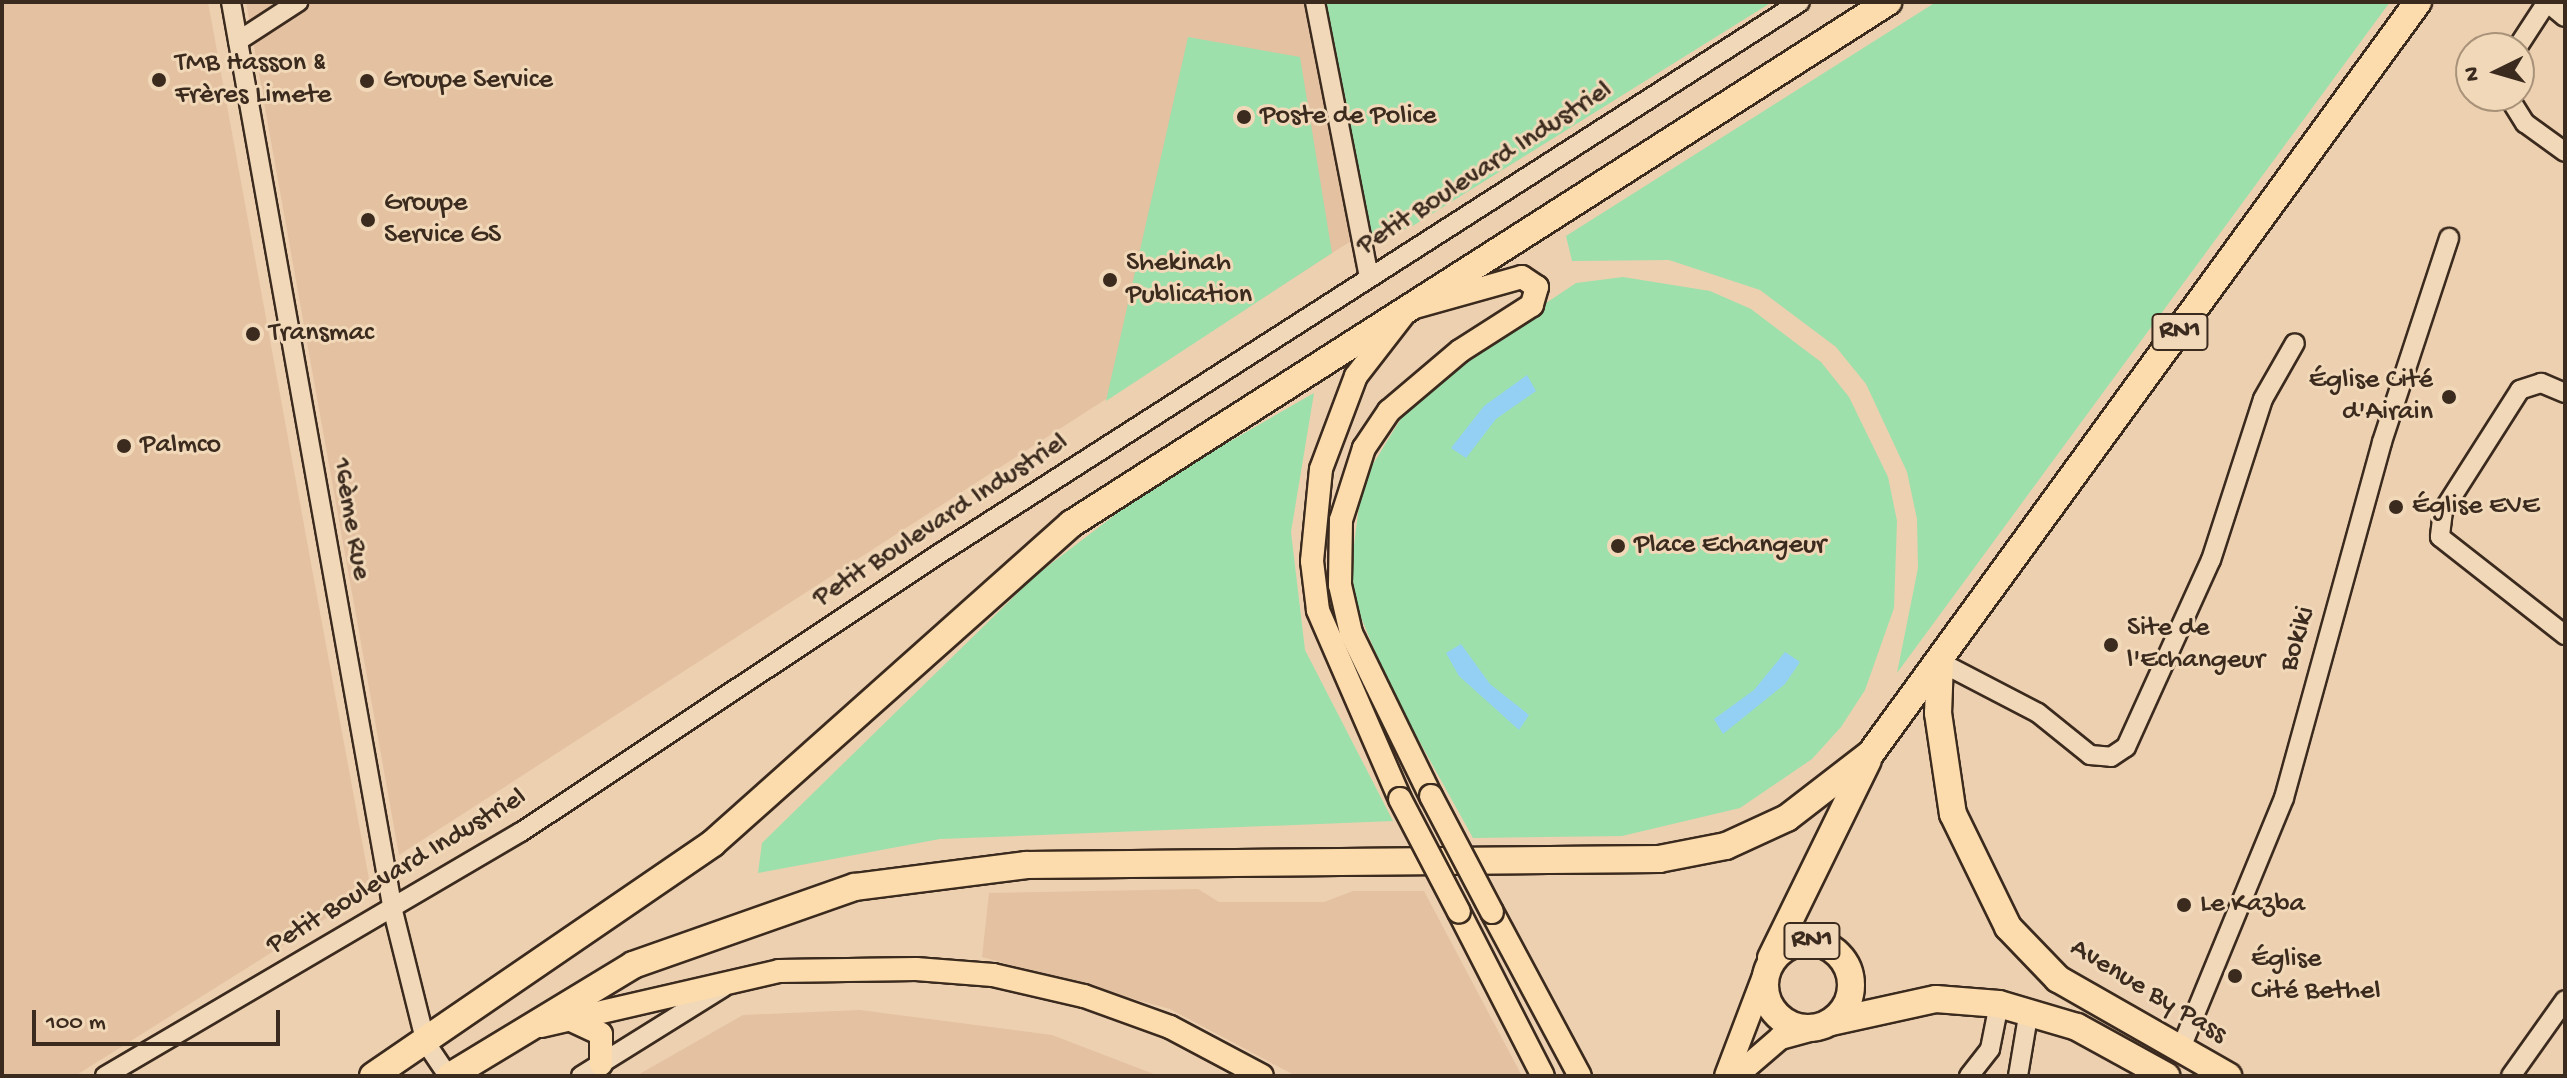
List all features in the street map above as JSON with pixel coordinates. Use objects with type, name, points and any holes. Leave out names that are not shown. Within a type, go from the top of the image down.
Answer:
[{"type":"highway","points":[[373,1076],[426,1043],[713,843],[1071,524],[1888,2]]},
{"type":"highway","name":"RN1","points":[[1940,662],[2415,2]]},
{"type":"highway","points":[[1769,963],[1871,753],[1940,662]]},
{"type":"highway","name":"Avenue By Pass","points":[[1940,662],[1938,713],[1953,814],[1976,872],[2037,961],[2097,1005],[2228,1076]]},
{"type":"highway","points":[[449,1076],[517,1033],[696,937],[855,887],[934,873],[1026,865],[1659,859],[1726,846],[1787,818],[1871,753]]},
{"type":"highway","points":[[1787,818],[1813,820],[1818,861]]},
{"type":"highway","name":"RN1","points":[[1799,942],[1841,955],[1852,983],[1824,1025],[1792,1025],[1772,1009],[1769,963],[1799,942]]},
{"type":"highway","points":[[1824,1025],[1936,999],[1999,1004],[2029,1010],[2077,1027],[2151,1072]]},
{"type":"main road","points":[[1543,1076],[1400,799],[1330,649],[1312,561],[1321,469],[1341,403],[1408,309],[1518,277],[1531,280],[1538,292],[1532,305],[1460,351],[1389,411],[1364,448],[1341,520],[1339,574],[1351,633],[1431,796],[1580,1076]]},
{"type":"main road","points":[[1726,1076],[1769,963]]},
{"type":"main road","points":[[517,1033],[733,981],[858,967],[993,975],[1170,1027],[1262,1076]]},
{"type":"main road","points":[[568,1019],[601,1034],[601,1064]]},
{"type":"main road","points":[[1736,1076],[1780,1038],[1824,1025]]},
{"type":"street","name":"16ème Rue","points":[[231,2],[393,911],[426,1043],[449,1076]]},
{"type":"street","points":[[238,41],[298,2]]},
{"type":"street","points":[[1315,2],[1369,277]]},
{"type":"street","name":"Petit Boulevard Industriel","points":[[105,1076],[393,911],[1369,277],[1800,2]]},
{"type":"street","points":[[2527,32],[2547,2],[2565,17]]},
{"type":"street","points":[[2518,112],[2525,123],[2565,152]]},
{"type":"street","name":"Bokiki","points":[[2181,1048],[2284,798],[2382,442],[2449,238]]},
{"type":"street","points":[[1940,662],[2038,713],[2090,755],[2111,757],[2126,747],[2211,560],[2263,399],[2295,343]]},
{"type":"street","points":[[2565,393],[2541,383],[2520,390],[2443,511],[2440,537],[2565,635]]},
{"type":"street","points":[[581,1076],[733,981]]},
{"type":"street","points":[[2511,1076],[2565,1000]]},
{"type":"street","points":[[1969,1076],[1990,1049],[1999,1004]]},
{"type":"street","points":[[2018,1076],[2029,1010]]},
{"type":"shaded area","points":[[2,2],[208,2],[371,890],[75,1076],[2,1076]]},
{"type":"shaded area","points":[[246,2],[1309,2],[1354,239],[399,855]]},
{"type":"shaded area","points":[[1198,889],[1219,902],[1324,902],[1353,891],[1424,891],[1522,1076],[1296,1076],[1170,1009],[982,957],[989,893]]},
{"type":"shaded area","points":[[860,1010],[1052,1035],[1159,1076],[636,1076],[743,1015]]},
{"type":"green space","points":[[1325,2],[1772,2],[1411,227],[1373,241]]},
{"type":"green space","points":[[1936,2],[2390,2],[1897,673],[1918,568],[1917,519],[1907,472],[1866,384],[1836,347],[1760,290],[1669,260],[1572,261],[1566,236]]},
{"type":"green space","points":[[1188,37],[1300,57],[1332,253],[1106,401]]},
{"type":"green space","name":"Place Echangeur","points":[[1623,277],[1710,291],[1751,309],[1821,362],[1849,397],[1888,477],[1897,521],[1894,608],[1865,690],[1841,727],[1812,759],[1740,808],[1622,836],[1473,838],[1391,690],[1358,610],[1351,569],[1362,482],[1405,412],[1465,357],[1576,283]]},
{"type":"green space","points":[[1314,393],[1291,532],[1305,650],[1393,821],[940,839],[758,873],[762,843],[1035,576],[1154,485]]},
{"type":"water","points":[[1527,375],[1536,391],[1496,419],[1466,458],[1451,448],[1484,406]]},
{"type":"water","points":[[1461,644],[1490,684],[1529,715],[1519,730],[1459,676],[1446,653]]},
{"type":"water","points":[[1785,652],[1800,662],[1785,684],[1723,734],[1714,719],[1754,690]]},
{"type":"place","name":"TMB Hasson & Frères Limete","points":[[159,80]]},
{"type":"place","name":"Groupe Service","points":[[367,81]]},
{"type":"place","name":"Poste de Police","points":[[1244,117]]},
{"type":"place","name":"Groupe Service GS","points":[[368,220]]},
{"type":"place","name":"Shekinah Publication","points":[[1110,280]]},
{"type":"place","name":"Transmac","points":[[253,334]]},
{"type":"place","name":"Église Cité d'Airain","points":[[2449,397]]},
{"type":"place","name":"Palmco","points":[[124,446]]},
{"type":"place","name":"Église EVE","points":[[2396,507]]},
{"type":"place","name":"Place Echangeur","points":[[1618,546]]},
{"type":"place","name":"Site de l'Echangeur","points":[[2111,645]]},
{"type":"place","name":"Le Kazba","points":[[2184,905]]},
{"type":"place","name":"Église Cité Bethel","points":[[2235,976]]}]
